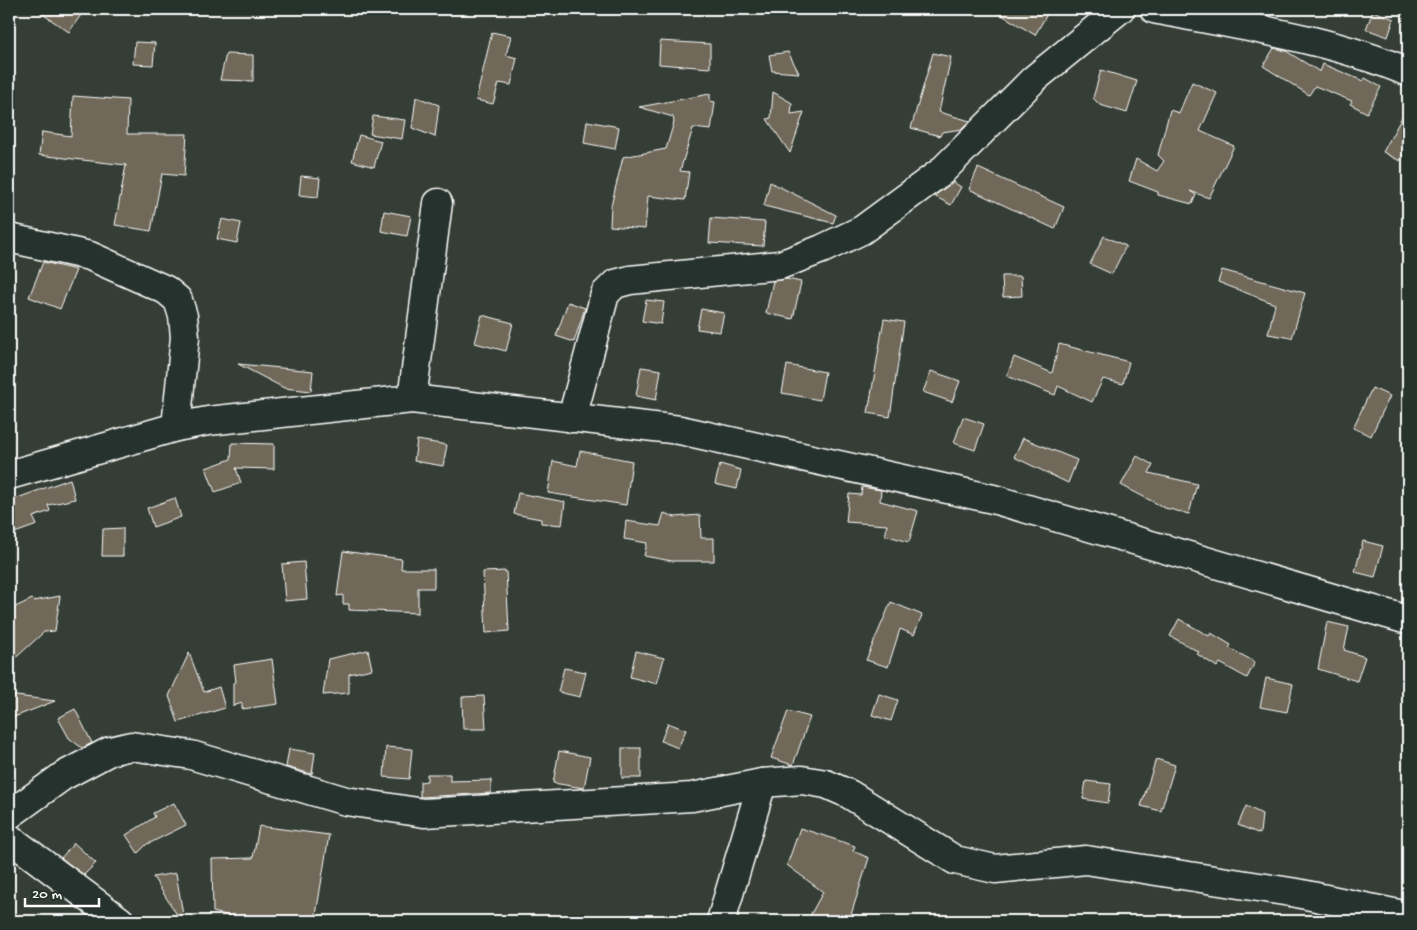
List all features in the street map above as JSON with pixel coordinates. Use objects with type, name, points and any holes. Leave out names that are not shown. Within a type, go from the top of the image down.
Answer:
[{"type":"street","points":[[572,418],[605,294],[615,284],[630,280],[780,265],[822,250],[862,230],[941,172],[1034,79],[1120,9]]},
{"type":"street","points":[[1154,9],[1321,43],[1381,60],[1408,72]]},
{"type":"street","points":[[412,399],[424,322],[438,203]]},
{"type":"street","points":[[9,238],[90,256],[166,290],[178,300],[184,316],[185,337],[176,427]]},
{"type":"street","points":[[9,475],[176,427],[208,421],[412,399],[680,430],[993,499],[1408,620]]},
{"type":"street","points":[[9,815],[63,776],[110,751],[131,746],[192,755],[346,801],[424,813],[692,797],[762,784],[802,780],[826,784],[857,798],[955,860],[975,866],[995,869],[1017,869],[1086,860],[1298,893],[1408,916]]},
{"type":"street","points":[[721,921],[762,784]]},
{"type":"street","points":[[9,838],[120,921]]},
{"type":"building","points":[[35,9],[85,9],[69,32]]},
{"type":"building","points":[[992,9],[1050,9],[1035,35]]},
{"type":"building","points":[[1373,11],[1394,19],[1388,37],[1366,29]]},
{"type":"building","points":[[492,32],[511,36],[506,55],[517,58],[511,85],[499,83],[493,104],[476,100]]},
{"type":"building","points":[[660,41],[710,44],[710,68],[659,64]]},
{"type":"building","points":[[135,42],[155,43],[153,65],[133,64]]},
{"type":"building","points":[[1274,48],[1286,51],[1320,72],[1323,64],[1363,81],[1365,78],[1381,87],[1367,113],[1350,104],[1352,101],[1315,86],[1309,95],[1263,66]]},
{"type":"building","points":[[788,52],[799,73],[772,71],[769,55]]},
{"type":"building","points":[[933,53],[951,57],[939,112],[970,121],[962,129],[942,132],[940,136],[911,128]]},
{"type":"building","points":[[226,54],[253,55],[253,81],[220,80]]},
{"type":"building","points":[[1101,70],[1137,81],[1127,113],[1100,105],[1093,98]]},
{"type":"building","points":[[1192,82],[1217,93],[1200,131],[1234,146],[1209,198],[1190,191],[1196,195],[1192,204],[1158,195],[1158,192],[1129,181],[1136,159],[1157,171],[1164,161],[1158,155],[1170,110],[1179,113]]},
{"type":"building","points":[[773,92],[792,103],[791,114],[804,112],[790,153],[767,119],[771,118]]},
{"type":"building","points":[[710,94],[710,101],[715,102],[711,130],[693,128],[680,171],[689,172],[685,200],[648,196],[645,229],[610,226],[611,206],[623,157],[666,149],[674,122],[673,117],[639,107]]},
{"type":"building","points":[[73,96],[128,100],[127,134],[187,134],[184,176],[162,174],[151,231],[115,225],[126,165],[39,155],[42,132],[71,136]]},
{"type":"building","points":[[416,97],[439,105],[435,137],[412,128]]},
{"type":"building","points":[[1408,106],[1408,145],[1400,161],[1383,152]]},
{"type":"building","points":[[373,116],[405,120],[402,139],[370,134]]},
{"type":"building","points":[[587,121],[619,127],[615,149],[584,143]]},
{"type":"building","points":[[359,135],[381,141],[374,167],[352,161]]},
{"type":"building","points":[[978,168],[1064,207],[1055,229],[969,189]]},
{"type":"building","points":[[301,176],[320,178],[318,197],[299,195]]},
{"type":"building","points":[[770,182],[836,215],[833,223],[764,206]]},
{"type":"building","points":[[953,182],[961,187],[951,205],[934,196]]},
{"type":"building","points":[[384,211],[411,216],[407,236],[381,231]]},
{"type":"building","points":[[711,218],[765,222],[763,246],[709,243]]},
{"type":"building","points":[[222,219],[241,223],[237,243],[217,239]]},
{"type":"building","points":[[1104,236],[1126,246],[1112,274],[1090,264]]},
{"type":"building","points":[[43,262],[76,270],[60,309],[29,297]]},
{"type":"building","points":[[1222,270],[1305,293],[1292,338],[1268,334],[1275,304],[1218,282]]},
{"type":"building","points":[[1002,276],[1021,276],[1022,296],[1003,297]]},
{"type":"building","points":[[787,279],[801,282],[793,319],[766,313],[773,281]]},
{"type":"building","points":[[646,300],[664,302],[661,324],[642,321]]},
{"type":"building","points":[[568,302],[585,308],[574,342],[556,336]]},
{"type":"building","points":[[701,309],[724,313],[720,332],[697,329]]},
{"type":"building","points":[[482,315],[513,323],[506,351],[475,343]]},
{"type":"building","points":[[884,319],[904,322],[890,417],[868,413]]},
{"type":"building","points":[[1059,344],[1129,362],[1123,384],[1103,379],[1092,402],[1058,386],[1055,395],[1007,376],[1014,357],[1052,373]]},
{"type":"building","points":[[238,364],[313,371],[311,391],[284,388]]},
{"type":"building","points":[[787,365],[825,372],[820,400],[782,393]]},
{"type":"building","points":[[641,367],[661,370],[656,400],[636,396]]},
{"type":"building","points":[[931,371],[960,381],[952,402],[923,392]]},
{"type":"building","points":[[1372,388],[1390,396],[1371,436],[1353,428]]},
{"type":"building","points":[[963,417],[984,424],[975,450],[954,443]]},
{"type":"building","points":[[1023,438],[1077,460],[1068,483],[1014,457]]},
{"type":"building","points":[[417,440],[447,445],[443,466],[414,461]]},
{"type":"building","points":[[232,443],[274,444],[274,469],[236,468],[241,483],[215,492],[206,468],[231,459]]},
{"type":"building","points":[[580,451],[632,461],[626,505],[548,493],[553,461],[577,466]]},
{"type":"building","points":[[1137,456],[1153,465],[1149,473],[1197,484],[1189,514],[1165,508],[1121,485]]},
{"type":"building","points":[[720,464],[741,470],[737,489],[715,484]]},
{"type":"building","points":[[70,479],[75,499],[48,505],[50,511],[33,517],[37,525],[9,535],[9,501]]},
{"type":"building","points":[[862,487],[881,490],[880,501],[918,511],[909,542],[885,535],[887,525],[846,522],[849,494],[861,495]]},
{"type":"building","points":[[518,493],[565,502],[562,525],[541,523],[541,519],[514,514]]},
{"type":"building","points":[[175,498],[181,517],[153,527],[147,508]]},
{"type":"building","points":[[664,513],[675,517],[700,515],[701,538],[714,538],[714,561],[672,561],[644,556],[647,543],[624,539],[626,521],[660,526]]},
{"type":"building","points":[[123,528],[123,556],[102,556],[103,529]]},
{"type":"building","points":[[1363,541],[1383,546],[1375,577],[1355,572]]},
{"type":"building","points":[[343,551],[402,559],[401,569],[434,569],[434,588],[418,588],[418,613],[349,610],[349,604],[343,604],[343,595],[337,596]]},
{"type":"building","points":[[304,562],[307,599],[285,601],[282,564]]},
{"type":"building","points":[[506,571],[509,631],[486,633],[483,572]]},
{"type":"building","points":[[60,596],[55,631],[44,632],[9,664],[9,610],[32,599],[34,601]]},
{"type":"building","points":[[891,602],[922,615],[914,635],[900,629],[888,667],[866,660]]},
{"type":"building","points":[[1179,619],[1209,636],[1211,633],[1231,645],[1229,648],[1255,662],[1247,678],[1220,663],[1217,667],[1197,654],[1199,652],[1170,636]]},
{"type":"building","points":[[1327,622],[1349,627],[1344,650],[1365,657],[1357,681],[1318,669]]},
{"type":"building","points":[[368,650],[372,669],[349,674],[349,693],[323,695],[328,659]]},
{"type":"building","points":[[636,651],[664,658],[657,684],[630,677]]},
{"type":"building","points":[[189,653],[204,692],[219,687],[225,708],[178,722],[169,696]]},
{"type":"building","points":[[272,659],[278,704],[242,709],[242,703],[233,706],[233,683],[236,682],[234,665]]},
{"type":"building","points":[[564,668],[586,672],[580,697],[558,692]]},
{"type":"building","points":[[1266,678],[1293,684],[1287,712],[1260,707]]},
{"type":"building","points":[[879,694],[898,700],[891,721],[872,715]]},
{"type":"building","points":[[9,695],[55,701],[9,719]]},
{"type":"building","points":[[484,696],[486,729],[463,729],[462,697]]},
{"type":"building","points":[[75,709],[92,743],[82,748],[69,738],[58,718]]},
{"type":"building","points":[[788,711],[810,717],[793,765],[771,758]]},
{"type":"building","points":[[668,723],[686,730],[678,748],[661,741]]},
{"type":"building","points":[[386,747],[412,749],[409,779],[384,777]]},
{"type":"building","points":[[622,748],[641,748],[641,778],[622,778]]},
{"type":"building","points":[[289,749],[315,753],[312,774],[286,767]]},
{"type":"building","points":[[559,751],[590,757],[584,788],[553,783]]},
{"type":"building","points":[[1156,759],[1175,765],[1161,811],[1141,806]]},
{"type":"building","points":[[427,774],[450,774],[450,781],[491,780],[491,793],[420,797],[420,782],[427,781]]},
{"type":"building","points":[[1086,781],[1111,784],[1108,803],[1083,799]]},
{"type":"building","points":[[174,803],[186,825],[148,843],[138,853],[126,835],[155,817],[153,813]]},
{"type":"building","points":[[1246,806],[1262,814],[1260,834],[1238,825]]},
{"type":"building","points":[[259,826],[329,835],[315,921],[250,921],[213,912],[212,859],[253,858]]},
{"type":"building","points":[[800,828],[855,846],[853,851],[869,858],[849,921],[807,921],[823,892],[787,865]]},
{"type":"building","points":[[74,843],[96,863],[84,875],[61,858]]},
{"type":"building","points":[[176,873],[184,921],[181,921],[153,877]]}]
